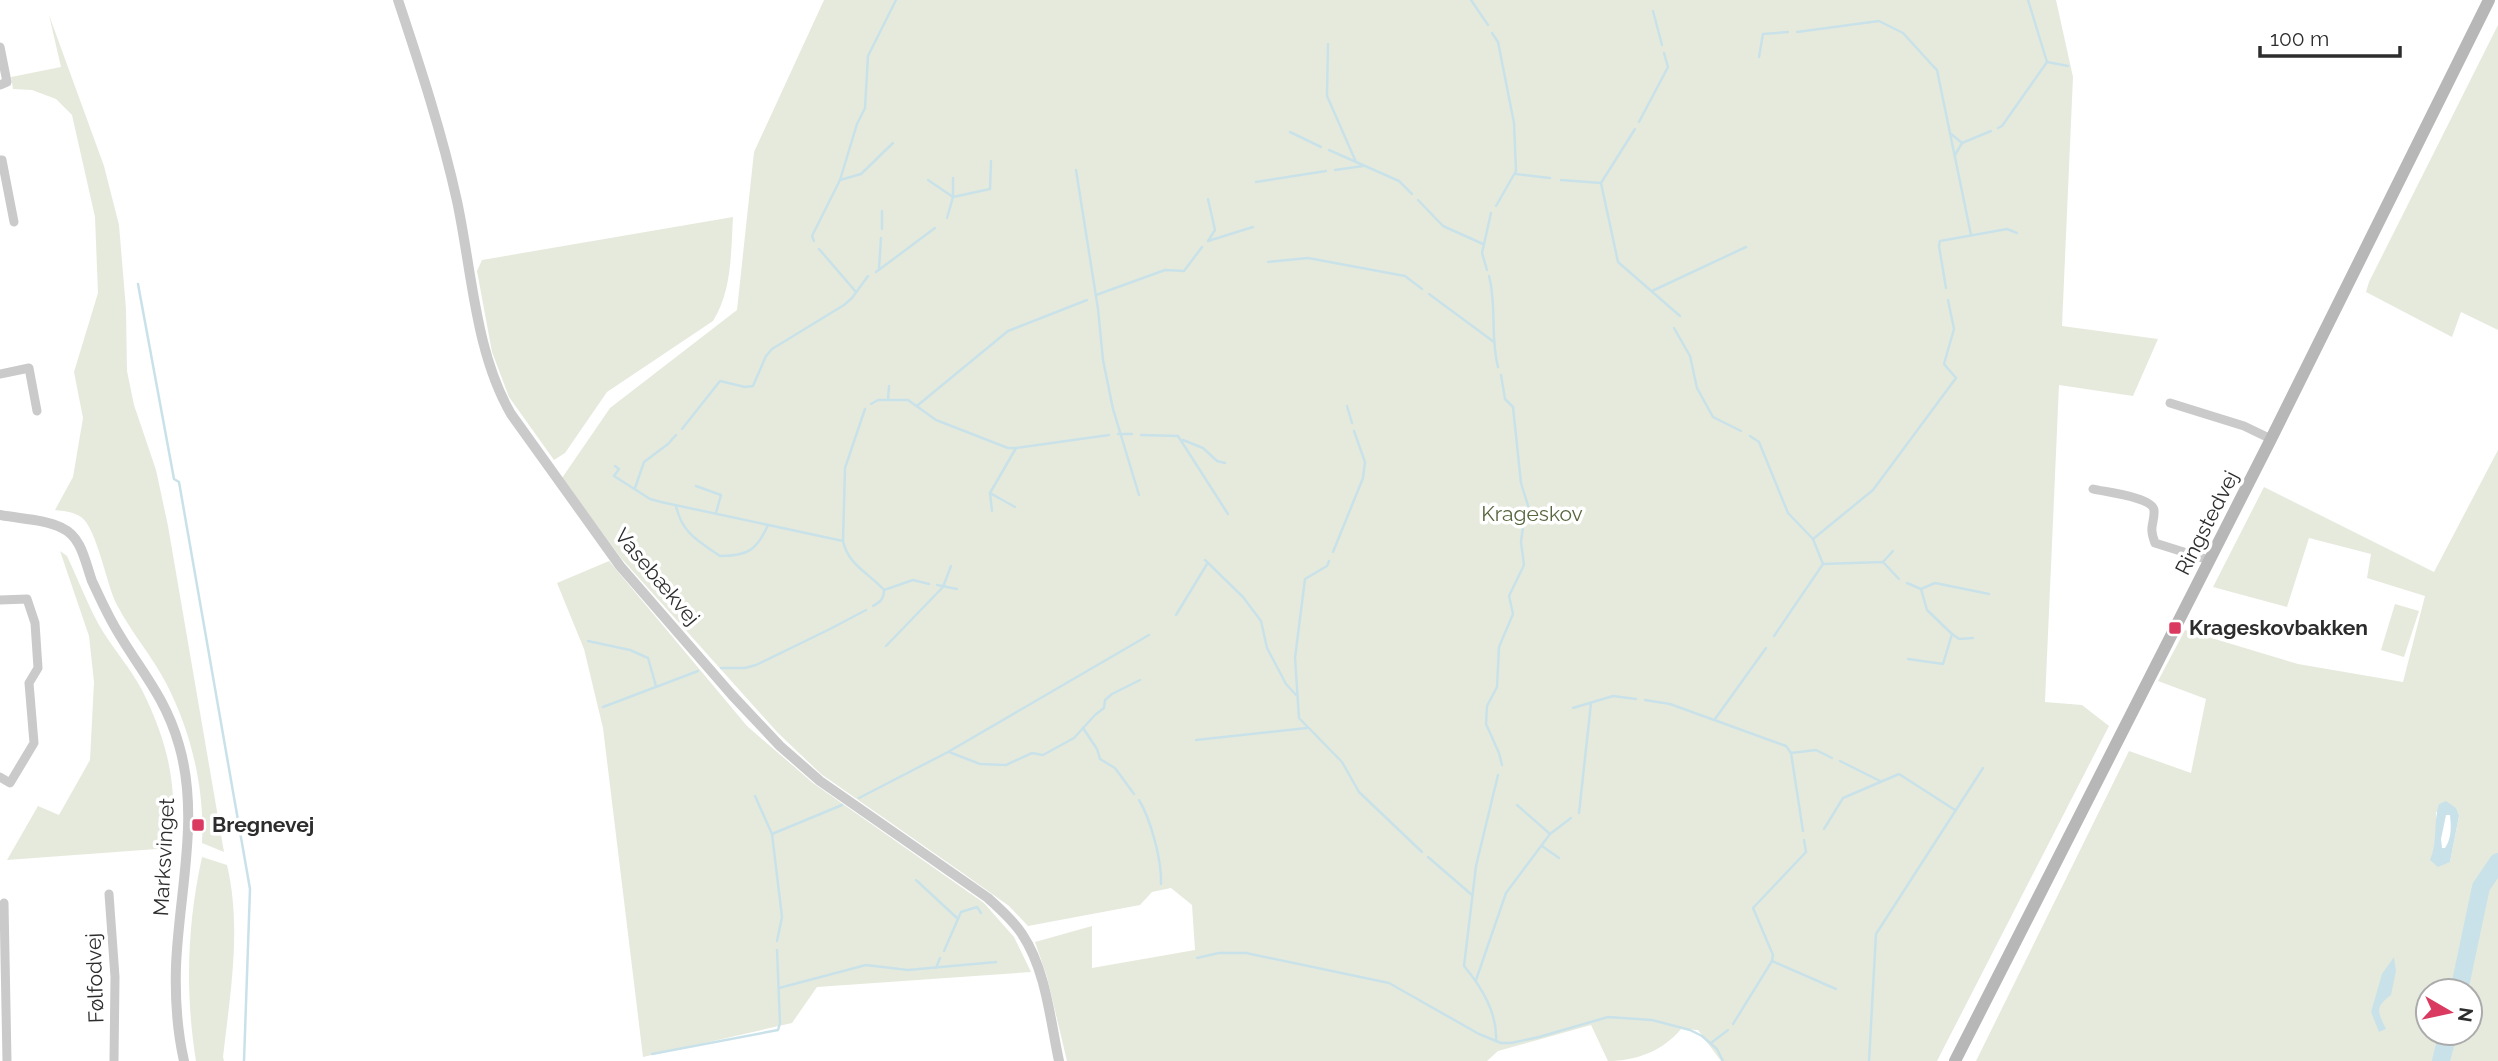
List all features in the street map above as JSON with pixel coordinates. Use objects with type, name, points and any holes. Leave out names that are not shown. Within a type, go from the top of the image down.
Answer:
[{"type":"main road","name":"Ringstedvej","points":[[1955,1061],[2272,439],[2489,0]]},
{"type":"street","name":"Vasebækvej","points":[[398,0],[421,69],[456,199],[487,356],[497,389],[511,414],[620,566],[780,746],[820,781],[988,898],[1009,916],[1023,934],[1038,970],[1059,1061]]},
{"type":"street","points":[[0,47],[7,82],[0,85]]},
{"type":"street","points":[[0,160],[14,222]]},
{"type":"street","points":[[0,374],[29,368],[37,411]]},
{"type":"street","points":[[2170,402],[2244,426],[2272,439]]},
{"type":"street","points":[[2093,489],[2139,498],[2151,504],[2154,510],[2150,530],[2155,543],[2209,560]]},
{"type":"street","name":"Marksvinget","points":[[0,515],[54,524],[65,529],[80,546],[102,603],[154,685],[179,745],[189,812],[176,966],[176,1005],[184,1061]]},
{"type":"street","points":[[0,600],[27,599],[35,623],[38,668],[30,683],[34,743],[10,783],[0,777]]},
{"type":"street","name":"Følfodvej","points":[[109,894],[114,977],[114,1061]]},
{"type":"street","points":[[4,903],[7,1061]]},
{"type":"green space","name":"Krageskov","points":[[824,0],[2056,0],[2073,77],[2062,326],[2158,339],[2133,396],[2059,385],[2045,702],[2082,705],[2109,726],[1937,1061],[1721,1061],[1698,1030],[1681,1029],[1657,1049],[1639,1057],[1608,1061],[1591,1025],[1498,1051],[1487,1061],[1067,1061],[1047,977],[1035,942],[1092,926],[1092,968],[1195,950],[1192,905],[1171,888],[1152,892],[1140,905],[1028,926],[1009,906],[821,774],[778,733],[621,558],[562,478],[610,408],[737,310],[754,152]]},
{"type":"green space","points":[[49,15],[104,166],[119,225],[126,309],[127,371],[134,405],[156,470],[168,526],[224,852],[202,843],[199,781],[183,721],[160,673],[117,605],[92,532],[78,515],[55,510],[73,477],[83,418],[74,372],[98,293],[95,217],[72,115],[56,99],[32,90],[13,89],[11,77],[61,67]]},
{"type":"green space","points":[[2498,25],[2498,330],[2461,312],[2452,337],[2366,292]]},
{"type":"green space","points":[[733,217],[727,284],[713,321],[607,392],[565,453],[554,460],[509,397],[492,352],[477,271],[482,260]]},
{"type":"green space","points":[[2498,450],[2498,1061],[1976,1061],[2129,751],[2191,773],[2206,699],[2158,681],[2185,630],[2298,664],[2403,682],[2425,596],[2367,578],[2371,554],[2309,538],[2287,607],[2213,587],[2264,487],[2434,572]],"holes":[[[2436,812],[2459,816],[2450,862],[2433,852]]]},
{"type":"green space","points":[[60,551],[67,556],[99,625],[138,683],[152,712],[170,768],[173,807],[170,848],[7,860],[38,806],[59,815],[90,760],[94,682],[89,636]]},
{"type":"green space","points":[[609,561],[747,726],[813,783],[984,903],[1014,937],[1031,972],[817,987],[792,1023],[643,1057],[603,728],[584,649],[557,583]]},
{"type":"green space","points":[[2395,604],[2419,611],[2404,657],[2381,650]]},
{"type":"green space","points":[[202,857],[227,865],[234,913],[233,961],[224,1061],[196,1061],[192,1036],[189,959],[193,908]]},
{"type":"water","points":[[2446,801],[2456,808],[2459,816],[2450,862],[2438,867],[2430,860],[2439,804]],"holes":[[[2446,815],[2450,815],[2450,836],[2445,848],[2442,848]]]},
{"type":"water","points":[[2394,957],[2396,971],[2391,995],[2379,1010],[2386,1029],[2379,1032],[2371,1012],[2382,974]]},
{"type":"waterway","points":[[814,241],[812,236],[840,180],[857,124],[865,108],[868,56],[896,0]]},
{"type":"waterway","points":[[1471,0],[1488,25]]},
{"type":"waterway","points":[[2028,0],[2047,62]]},
{"type":"waterway","points":[[1653,11],[1662,45]]},
{"type":"waterway","points":[[1797,32],[1879,21],[1903,33],[1937,70],[1971,235]]},
{"type":"waterway","points":[[1759,57],[1763,34],[1788,32]]},
{"type":"waterway","points":[[1492,33],[1498,42],[1514,123],[1516,171],[1496,206]]},
{"type":"waterway","points":[[1328,44],[1327,96],[1356,162]]},
{"type":"waterway","points":[[1639,122],[1668,67],[1664,53]]},
{"type":"waterway","points":[[1998,128],[2047,62],[2068,66]]},
{"type":"waterway","points":[[1635,129],[1601,183],[1618,262],[1680,316]]},
{"type":"waterway","points":[[1962,143],[1991,131]]},
{"type":"waterway","points":[[1290,132],[1321,147]]},
{"type":"waterway","points":[[1950,133],[1962,143],[1955,155]]},
{"type":"waterway","points":[[840,180],[861,174],[893,143]]},
{"type":"waterway","points":[[1329,150],[1399,181],[1412,194]]},
{"type":"waterway","points":[[928,180],[953,197],[990,189],[991,161]]},
{"type":"waterway","points":[[1335,170],[1363,166]]},
{"type":"waterway","points":[[1076,170],[1098,309],[1103,360],[1113,409],[1139,495]]},
{"type":"waterway","points":[[1256,182],[1326,171]]},
{"type":"waterway","points":[[1516,174],[1550,178]]},
{"type":"waterway","points":[[947,218],[953,197],[953,178]]},
{"type":"waterway","points":[[1561,180],[1601,183]]},
{"type":"waterway","points":[[1208,199],[1215,230],[1208,241]]},
{"type":"waterway","points":[[1418,200],[1443,226],[1483,244]]},
{"type":"waterway","points":[[882,211],[882,229]]},
{"type":"waterway","points":[[1487,270],[1482,253],[1491,213]]},
{"type":"waterway","points":[[1208,241],[1253,227]]},
{"type":"waterway","points":[[876,272],[935,228]]},
{"type":"waterway","points":[[1946,288],[1940,241],[2007,229],[2017,233]]},
{"type":"waterway","points":[[879,269],[881,238]]},
{"type":"waterway","points":[[1096,295],[1165,270],[1184,271],[1202,247]]},
{"type":"waterway","points":[[1652,291],[1746,247]]},
{"type":"waterway","points":[[819,249],[856,292]]},
{"type":"waterway","points":[[1268,262],[1308,258],[1405,276],[1422,289]]},
{"type":"waterway","points":[[682,429],[720,381],[745,387],[753,386],[766,356],[772,349],[844,305],[868,276]]},
{"type":"waterway","points":[[1489,276],[1498,367]]},
{"type":"waterway","points":[[138,284],[174,479],[179,482],[250,889],[244,1061]]},
{"type":"waterway","points":[[1429,294],[1494,342]]},
{"type":"waterway","points":[[918,405],[1008,331],[1087,300]]},
{"type":"waterway","points":[[1813,539],[1873,490],[1956,378],[1944,364],[1954,329],[1948,300]]},
{"type":"waterway","points":[[1674,328],[1690,356],[1697,388],[1713,417],[1741,431]]},
{"type":"waterway","points":[[1501,375],[1505,399],[1513,407],[1521,483],[1530,512],[1523,527],[1521,542],[1524,565],[1509,596],[1513,614],[1499,647],[1497,687],[1487,706],[1486,724],[1502,765]]},
{"type":"waterway","points":[[888,400],[889,386]]},
{"type":"waterway","points":[[871,404],[878,400],[908,400],[936,420],[1008,448],[1109,435]]},
{"type":"waterway","points":[[1347,406],[1352,423]]},
{"type":"waterway","points":[[865,409],[845,468],[843,541],[854,563],[884,590],[881,600],[873,606]]},
{"type":"waterway","points":[[1333,552],[1363,478],[1365,462],[1354,431]]},
{"type":"waterway","points":[[1118,434],[1132,434]]},
{"type":"waterway","points":[[635,488],[644,462],[676,435]]},
{"type":"waterway","points":[[1141,435],[1178,436],[1228,514]]},
{"type":"waterway","points":[[1750,436],[1759,442],[1788,513],[1813,539],[1823,564]]},
{"type":"waterway","points":[[1183,440],[1203,448],[1217,461],[1225,463]]},
{"type":"waterway","points":[[992,511],[990,493],[1016,448]]},
{"type":"waterway","points":[[615,466],[619,469],[614,476],[650,499],[843,541]]},
{"type":"waterway","points":[[696,486],[721,495],[716,513]]},
{"type":"waterway","points":[[990,493],[1015,507]]},
{"type":"waterway","points":[[676,506],[687,530],[720,556],[738,555],[750,550],[760,540],[768,525]]},
{"type":"waterway","points":[[1883,562],[1893,551]]},
{"type":"waterway","points":[[1205,560],[1243,597],[1261,621],[1267,648],[1286,684],[1297,696]]},
{"type":"waterway","points":[[1329,561],[1327,566],[1305,579],[1295,658],[1299,718],[1342,762],[1359,792],[1422,852]]},
{"type":"waterway","points":[[1823,564],[1883,562],[1899,579]]},
{"type":"waterway","points":[[1176,615],[1207,564]]},
{"type":"waterway","points":[[1774,636],[1823,564]]},
{"type":"waterway","points":[[886,646],[943,587],[951,566]]},
{"type":"waterway","points":[[884,590],[913,580],[929,584]]},
{"type":"waterway","points":[[1907,583],[1921,589],[1927,610],[1952,634],[1959,639],[1973,638]]},
{"type":"waterway","points":[[1921,589],[1935,583],[1989,594]]},
{"type":"waterway","points":[[937,585],[957,589]]},
{"type":"waterway","points":[[721,668],[756,665],[866,610]]},
{"type":"waterway","points":[[1908,659],[1943,664],[1952,634]]},
{"type":"waterway","points":[[859,798],[948,752],[1149,635]]},
{"type":"waterway","points":[[588,641],[630,650],[648,658],[656,686]]},
{"type":"waterway","points":[[1715,719],[1766,648]]},
{"type":"waterway","points":[[603,707],[698,671]]},
{"type":"waterway","points":[[949,752],[980,764],[1006,765],[1032,753],[1043,755],[1074,738],[1104,708],[1105,700],[1112,694],[1140,680]]},
{"type":"waterway","points":[[1573,708],[1613,696],[1636,699]]},
{"type":"waterway","points":[[1645,700],[1670,704],[1786,746],[1791,753],[1803,831]]},
{"type":"waterway","points":[[1579,813],[1591,703]]},
{"type":"waterway","points":[[1083,728],[1097,749],[1100,759],[1115,768],[1134,794]]},
{"type":"waterway","points":[[1196,740],[1307,728]]},
{"type":"waterway","points":[[1791,753],[1816,750],[1832,758]]},
{"type":"waterway","points":[[1840,761],[1880,781]]},
{"type":"waterway","points":[[1869,1061],[1876,934],[1983,768]]},
{"type":"waterway","points":[[1824,829],[1843,798],[1899,774],[1955,810]]},
{"type":"waterway","points":[[1496,1041],[1494,1021],[1487,1001],[1464,966],[1476,866],[1498,775]]},
{"type":"waterway","points":[[755,796],[772,834],[782,917],[777,941]]},
{"type":"waterway","points":[[1139,800],[1155,841],[1161,884]]},
{"type":"waterway","points":[[772,834],[842,805]]},
{"type":"waterway","points":[[1517,805],[1550,834]]},
{"type":"waterway","points":[[1476,980],[1506,893],[1550,834],[1571,818]]},
{"type":"waterway","points":[[1733,1024],[1772,961],[1773,955],[1753,908],[1806,852],[1804,840]]},
{"type":"waterway","points":[[1542,846],[1559,858]]},
{"type":"waterway","points":[[1428,857],[1472,895]]},
{"type":"waterway","points":[[2462,977],[2481,887],[2498,862]]},
{"type":"waterway","points":[[916,880],[957,918]]},
{"type":"waterway","points":[[944,951],[961,912],[977,907],[981,913]]},
{"type":"waterway","points":[[652,1054],[778,1030],[777,950]]},
{"type":"waterway","points":[[1197,958],[1219,953],[1246,953],[1389,983],[1479,1034],[1501,1043],[1539,1037],[1608,1017],[1652,1020],[1702,1036],[1717,1049],[1723,1061]]},
{"type":"waterway","points":[[936,968],[940,958]]},
{"type":"waterway","points":[[1772,961],[1836,989]]},
{"type":"waterway","points":[[779,988],[866,965],[908,970],[996,962]]},
{"type":"waterway","points":[[1711,1043],[1728,1030]]},
{"type":"waterway","points":[[2441,1061],[2444,1047]]},
{"type":"place","name":"Krageskovbakken","points":[[2175,628]]},
{"type":"place","name":"Bregnevej","points":[[198,825]]}]
